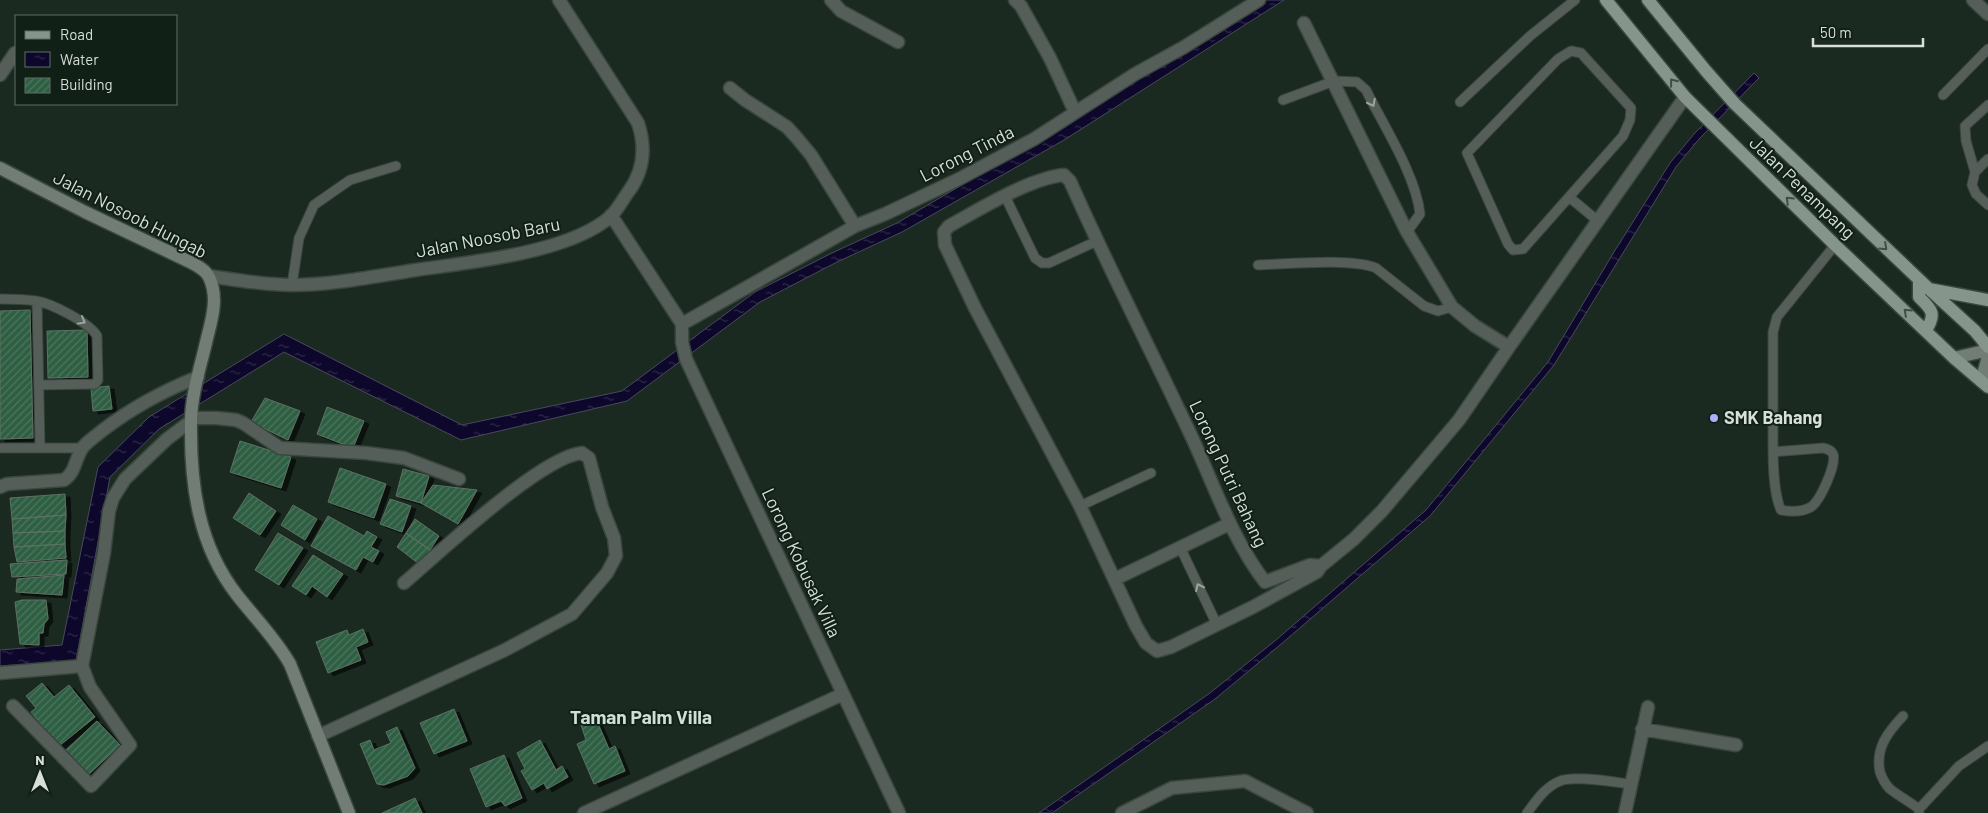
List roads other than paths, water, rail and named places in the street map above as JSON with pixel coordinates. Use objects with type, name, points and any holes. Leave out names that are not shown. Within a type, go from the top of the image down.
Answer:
[{"type":"main road","name":"Jalan Penampang","points":[[1606,0],[1684,97],[1835,246],[1984,384]]},
{"type":"main road","name":"Jalan Penampang","points":[[1648,0],[1732,100],[1928,289],[1975,331],[1988,348]]},
{"type":"main road","name":"Jalan Nosoob Hungab","points":[[0,168],[77,208],[188,261],[209,276],[215,304],[197,382],[191,418],[193,486],[206,540],[225,577],[282,649],[298,681],[349,813]]},
{"type":"main road","points":[[1919,280],[1918,297],[1931,310],[1932,319],[1926,330]]},
{"type":"main road","points":[[1928,289],[1988,300]]},
{"type":"main road","points":[[1954,358],[1988,348]]},
{"type":"main road","points":[[1984,384],[1988,357]]},
{"type":"street","name":"Jalan Noosob Baru","points":[[209,276],[266,284],[292,285],[368,277],[474,262],[553,246],[591,230],[612,215],[635,183],[641,165],[642,134],[638,123],[559,0]]},
{"type":"street","points":[[831,0],[841,11],[898,42]]},
{"type":"street","points":[[1016,0],[1050,58],[1075,112]]},
{"type":"street","name":"Lorong Tinda","points":[[682,324],[855,226],[959,179],[1034,139],[1136,74],[1184,47],[1259,0]]},
{"type":"street","points":[[1973,0],[1988,14]]},
{"type":"street","points":[[1304,24],[1334,81],[1407,232],[1452,307],[1475,326],[1509,347]]},
{"type":"street","points":[[0,75],[15,53]]},
{"type":"street","points":[[730,88],[787,127],[797,138],[811,155],[855,226]]},
{"type":"street","name":"Lorong Putri Bahang","points":[[1274,596],[1249,559],[1229,524],[1206,467],[1070,181],[1064,175],[1052,176],[1005,196],[949,226],[944,232],[945,245],[983,324],[1080,506],[1146,643],[1157,651],[1171,647],[1217,625],[1274,596],[1316,572],[1354,539],[1382,511],[1459,420],[1684,97]]},
{"type":"street","points":[[612,215],[682,324]]},
{"type":"street","name":"Lorong Kobusak Villa","points":[[682,324],[682,342],[686,359],[899,813]]},
{"type":"street","points":[[0,487],[6,484],[64,480],[69,477],[83,448],[99,433],[138,405],[167,390],[197,382]]},
{"type":"street","points":[[13,706],[91,786],[130,745],[90,686],[82,666],[112,498],[126,479],[149,455],[191,418],[236,420],[280,448],[366,453],[404,458],[459,479]]},
{"type":"street","points":[[318,736],[505,650],[572,614],[607,573],[616,556],[614,538],[602,507],[589,458],[582,453],[573,453],[546,467],[485,514],[404,583]]},
{"type":"street","points":[[1115,579],[1181,549],[1229,524]]},
{"type":"street","points":[[1265,582],[1310,565],[1321,566]]},
{"type":"street","points":[[0,673],[82,666]]},
{"type":"street","points":[[584,813],[843,694]]},
{"type":"street","points":[[1625,813],[1648,708]]},
{"type":"street","points":[[1642,729],[1736,745]]},
{"type":"street","points":[[1122,813],[1172,788],[1245,781],[1307,813]]},
{"type":"lane","points":[[1460,102],[1530,36],[1575,0]]},
{"type":"lane","points":[[1943,95],[1988,49]]},
{"type":"lane","points":[[1572,51],[1581,53],[1631,108],[1630,120],[1623,136],[1569,197],[1523,249],[1513,250],[1508,244],[1467,153],[1558,58],[1572,51]]},
{"type":"lane","points":[[1283,100],[1334,81],[1357,82],[1366,90],[1404,164],[1419,202],[1420,214],[1407,232]]},
{"type":"lane","points":[[1988,105],[1965,126],[1966,141],[1975,172],[1972,185],[1976,194],[1988,204]]},
{"type":"lane","points":[[1975,172],[1988,159]]},
{"type":"lane","points":[[292,285],[300,238],[314,205],[350,180],[396,166]]},
{"type":"lane","points":[[1005,196],[1035,258],[1042,263],[1049,262],[1097,241]]},
{"type":"lane","points":[[1569,197],[1598,221]]},
{"type":"lane","points":[[1773,452],[1824,448],[1832,452],[1834,457],[1831,471],[1824,489],[1813,506],[1789,512],[1781,510],[1779,504],[1773,452],[1773,332],[1777,317],[1835,246]]},
{"type":"lane","points":[[1258,265],[1337,263],[1368,265],[1376,268],[1424,306],[1438,311],[1452,307]]},
{"type":"lane","points":[[0,298],[38,301],[89,325],[97,336],[98,380],[94,384],[39,385]]},
{"type":"lane","points":[[38,301],[40,448]]},
{"type":"lane","points":[[0,448],[83,448]]},
{"type":"lane","points":[[1080,506],[1151,473]]},
{"type":"lane","points":[[1181,549],[1217,625]]},
{"type":"lane","points":[[1903,716],[1888,732],[1883,742],[1879,755],[1880,769],[1883,780],[1890,788],[1919,811],[1959,766],[1988,746]]},
{"type":"lane","points":[[1527,813],[1545,790],[1561,780],[1580,779],[1630,784]]},
{"type":"water","points":[[1264,0],[1284,0],[1064,140],[902,232],[837,262],[760,302],[627,401],[461,440],[284,352],[159,429],[110,477],[76,661],[0,666],[0,650],[62,645],[98,467],[149,417],[284,334],[462,425],[622,391],[755,292],[897,223],[1083,114]]},
{"type":"water","points":[[1754,73],[1759,78],[1699,139],[1676,167],[1554,365],[1430,516],[1215,699],[1052,813],[1039,813],[1210,693],[1276,640],[1426,510],[1548,362],[1670,163],[1694,134]]},
{"type":"place","name":"SMK Bahang","points":[[1714,418]]},
{"type":"district","name":"Taman Palm Villa","points":[[641,717]]}]
